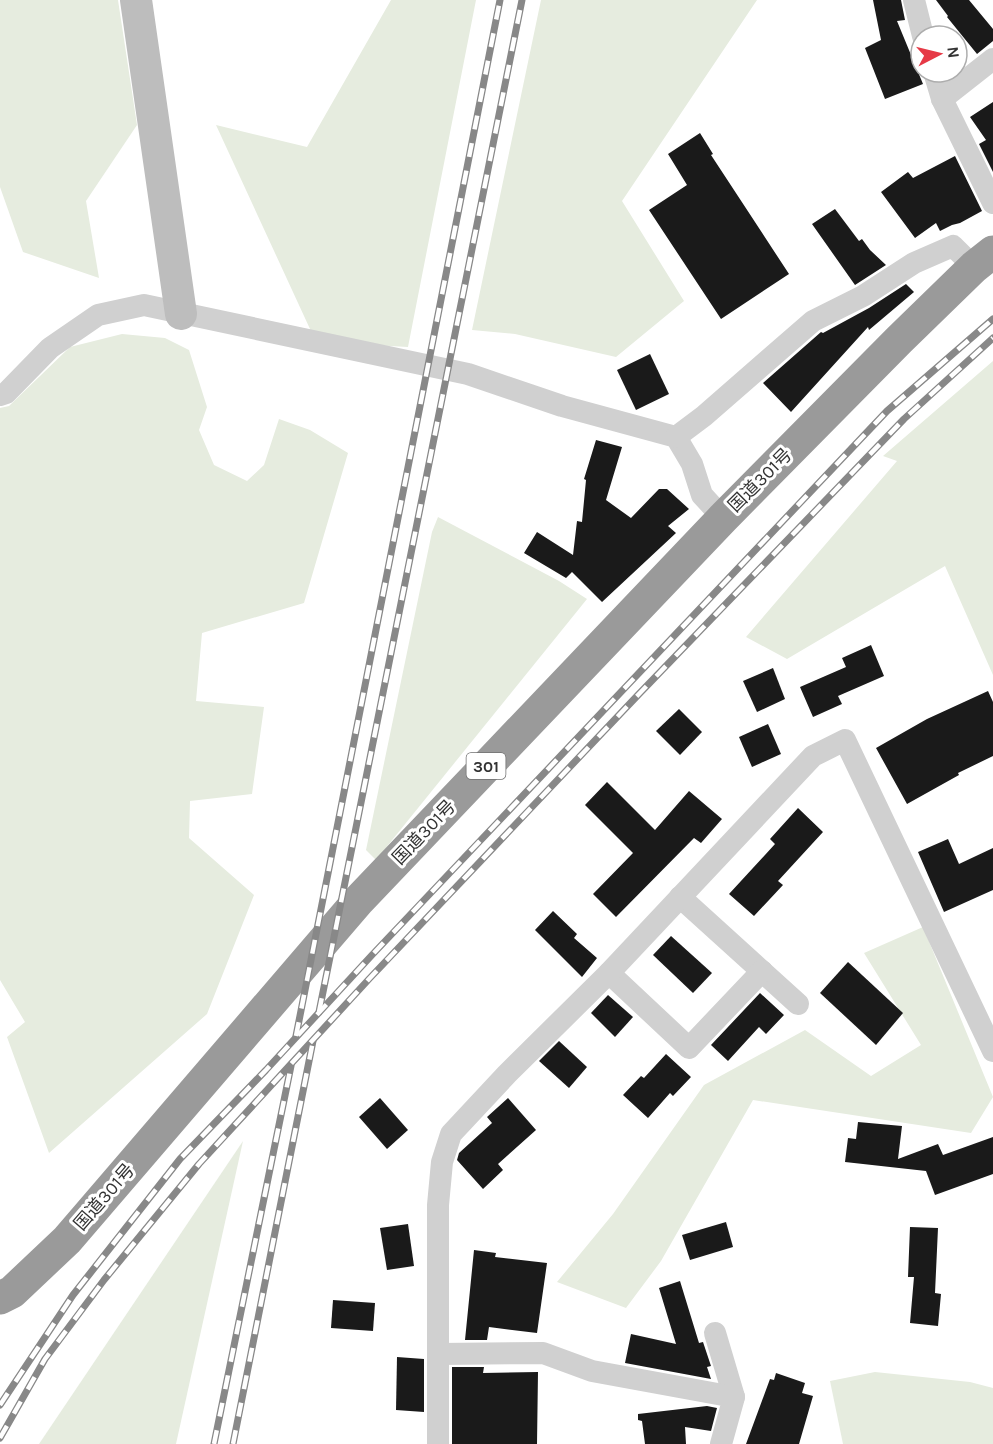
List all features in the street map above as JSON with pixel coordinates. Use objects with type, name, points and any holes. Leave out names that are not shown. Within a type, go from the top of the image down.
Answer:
[{"type":"highway","name":"国道301号","points":[[0,1298],[12,1292],[68,1240],[359,900],[723,518],[899,339],[983,260]]},
{"type":"street","points":[[136,0],[181,314]]},
{"type":"street","points":[[914,0],[920,24]]},
{"type":"street","points":[[942,99],[993,59]]},
{"type":"street","points":[[938,84],[942,99],[993,203]]},
{"type":"street","points":[[676,436],[704,416],[813,321],[864,296],[914,263],[953,246],[983,260]]},
{"type":"street","points":[[0,395],[6,393],[50,348],[98,315],[144,305],[468,374],[562,406],[676,436],[692,464],[702,495],[723,518]]},
{"type":"street","points":[[438,1444],[438,1204],[442,1162],[451,1134],[507,1074],[609,973],[813,756],[845,740],[993,1051]]},
{"type":"street","points":[[680,897],[798,1004]]},
{"type":"street","points":[[609,973],[689,1048],[762,971]]},
{"type":"street","points":[[716,1333],[734,1397],[721,1444]]},
{"type":"street","points":[[439,1354],[543,1353],[592,1371],[734,1397]]},
{"type":"shaded area","points":[[0,0],[118,0],[137,125],[86,201],[99,278],[23,252],[0,187]]},
{"type":"shaded area","points":[[391,0],[476,0],[408,347],[316,342],[216,125],[307,147]]},
{"type":"shaded area","points":[[541,0],[757,0],[622,201],[684,301],[616,357],[515,334],[472,330]]},
{"type":"shaded area","points":[[122,334],[165,338],[189,350],[207,407],[199,430],[214,465],[247,481],[264,465],[279,419],[310,430],[348,453],[304,603],[202,633],[196,701],[264,707],[252,794],[190,801],[189,838],[254,895],[207,1014],[49,1153],[7,1037],[25,1022],[0,980],[0,408],[9,406],[70,347]]},
{"type":"shaded area","points":[[993,361],[993,675],[945,566],[787,659],[746,637],[897,461],[883,456]]},
{"type":"shaded area","points":[[438,517],[559,581],[587,599],[376,860],[366,850],[432,532]]},
{"type":"shaded area","points":[[923,927],[993,1097],[971,1133],[753,1100],[661,1261],[626,1308],[557,1282],[613,1214],[704,1085],[805,1030],[871,1076],[921,1045],[864,953]]},
{"type":"shaded area","points":[[243,1141],[176,1444],[39,1444]]},
{"type":"shaded area","points":[[875,1372],[970,1382],[993,1388],[993,1444],[843,1444],[830,1381]]},
{"type":"building","points":[[873,0],[901,0],[905,20],[897,21],[909,50],[909,84],[923,84],[885,99],[865,48],[881,40]]},
{"type":"building","points":[[936,0],[969,0],[993,29],[993,41],[977,54],[969,44],[969,24],[953,24]]},
{"type":"building","points":[[993,102],[993,172],[979,144],[986,140],[970,117]]},
{"type":"building","points":[[700,133],[713,154],[711,155],[789,274],[721,319],[649,210],[687,185],[668,154]]},
{"type":"building","points":[[955,156],[982,211],[940,231],[936,223],[915,238],[881,192],[908,172],[913,178]]},
{"type":"building","points":[[835,209],[859,241],[862,239],[886,265],[855,285],[812,224]]},
{"type":"building","points":[[906,284],[914,292],[869,330],[868,327],[791,412],[763,383],[821,332],[869,308]]},
{"type":"building","points":[[650,354],[669,394],[636,410],[617,370]]},
{"type":"building","points":[[596,440],[622,447],[606,500],[631,518],[659,489],[667,489],[689,509],[668,526],[676,533],[602,602],[572,572],[566,578],[524,553],[537,532],[573,555],[577,521],[582,522],[586,480],[584,479]]},
{"type":"building","points":[[871,645],[884,676],[838,696],[842,704],[813,717],[800,687],[846,667],[842,658]]},
{"type":"building","points":[[773,668],[785,699],[757,712],[743,681]]},
{"type":"building","points":[[988,691],[993,702],[993,756],[958,773],[959,775],[907,804],[876,748],[927,719]]},
{"type":"building","points":[[679,709],[702,732],[680,755],[656,731]]},
{"type":"building","points":[[768,724],[781,754],[752,767],[739,737]]},
{"type":"building","points":[[607,782],[655,830],[689,791],[722,819],[701,843],[694,838],[616,917],[593,894],[633,853],[585,805]]},
{"type":"building","points":[[798,808],[823,832],[778,881],[783,885],[754,916],[729,894],[775,844],[770,839]]},
{"type":"building","points":[[948,839],[959,864],[993,848],[993,890],[944,912],[918,852]]},
{"type":"building","points":[[553,911],[577,934],[574,938],[597,958],[582,977],[535,930]]},
{"type":"building","points":[[671,936],[712,973],[693,993],[653,955]]},
{"type":"building","points":[[848,962],[903,1013],[876,1045],[820,993]]},
{"type":"building","points":[[760,993],[784,1015],[766,1034],[759,1027],[728,1061],[711,1045]]},
{"type":"building","points":[[608,995],[633,1017],[615,1037],[591,1013]]},
{"type":"building","points":[[559,1041],[587,1067],[569,1088],[539,1061]]},
{"type":"building","points":[[666,1054],[691,1077],[673,1096],[670,1093],[648,1118],[623,1095],[641,1076],[644,1078]]},
{"type":"building","points":[[380,1098],[408,1130],[387,1149],[359,1117]]},
{"type":"building","points":[[508,1098],[536,1130],[498,1164],[503,1170],[483,1189],[457,1160],[459,1153],[492,1123],[487,1117]]},
{"type":"building","points":[[858,1122],[902,1126],[898,1159],[938,1144],[943,1155],[993,1137],[993,1174],[935,1195],[926,1171],[845,1162],[848,1138],[856,1139]]},
{"type":"building","points":[[726,1222],[733,1247],[690,1260],[682,1235]]},
{"type":"building","points":[[408,1224],[414,1266],[387,1270],[380,1228]]},
{"type":"building","points":[[910,1227],[938,1228],[935,1293],[941,1294],[938,1326],[910,1323],[914,1277],[908,1277]]},
{"type":"building","points":[[474,1250],[496,1253],[495,1257],[547,1263],[537,1333],[489,1327],[487,1340],[465,1340]]},
{"type":"building","points":[[680,1281],[699,1343],[703,1342],[711,1366],[707,1367],[711,1379],[625,1363],[631,1334],[676,1344],[659,1288]]},
{"type":"building","points":[[333,1300],[375,1303],[373,1331],[331,1328]]},
{"type":"building","points":[[397,1357],[424,1359],[424,1412],[396,1410]]},
{"type":"building","points":[[452,1367],[484,1367],[483,1373],[538,1372],[537,1444],[452,1444]]},
{"type":"building","points":[[776,1373],[805,1383],[802,1393],[813,1396],[799,1444],[746,1444],[770,1379],[774,1380]]},
{"type":"building","points":[[707,1406],[717,1408],[711,1431],[685,1427],[686,1444],[645,1444],[642,1421],[638,1420],[638,1414]]},
{"type":"railway","points":[[296,1036],[500,0]]},
{"type":"railway","points":[[319,1012],[522,0]]},
{"type":"railway","points":[[0,1405],[73,1295],[180,1159],[887,411],[993,319]]},
{"type":"railway","points":[[0,1438],[45,1359],[104,1280],[199,1164],[369,979],[638,695],[904,419],[993,338]]},
{"type":"railway","points":[[233,1444],[313,1041]]},
{"type":"railway","points":[[214,1444],[291,1066]]}]
